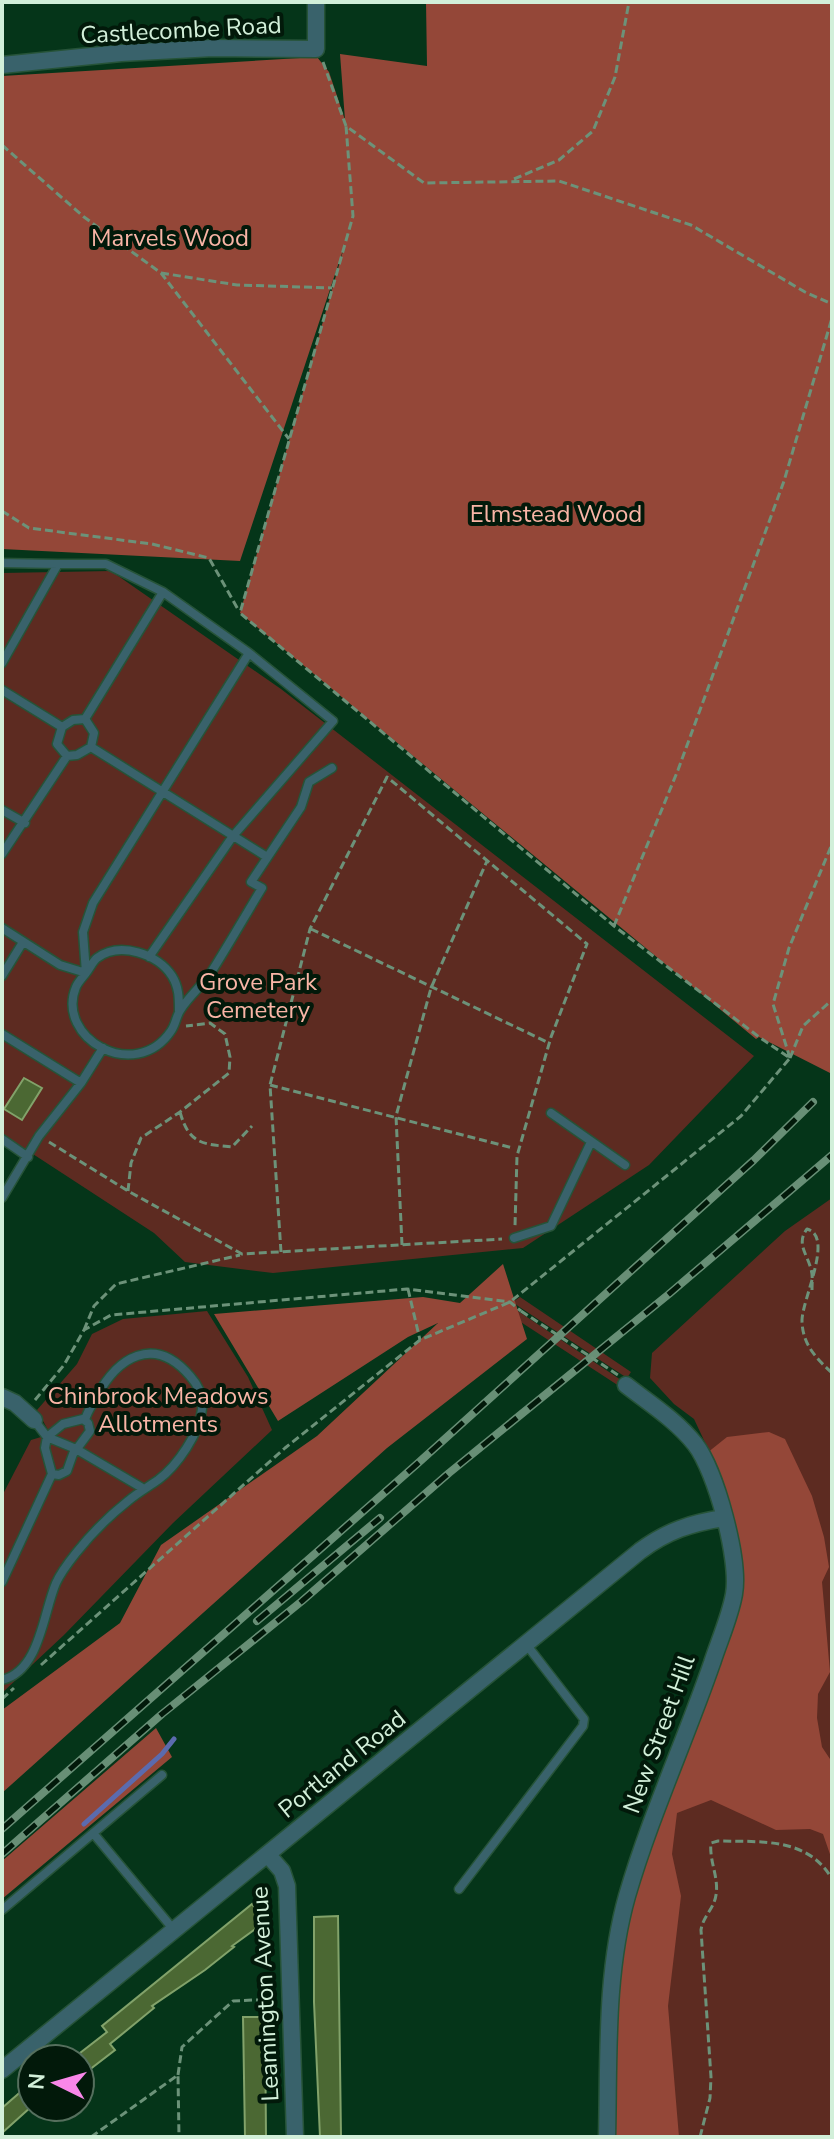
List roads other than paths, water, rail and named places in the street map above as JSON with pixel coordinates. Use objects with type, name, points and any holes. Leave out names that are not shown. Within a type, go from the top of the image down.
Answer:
[{"type":"street","name":"Castlecombe Road","points":[[2,65],[197,49],[316,49],[316,2]]},
{"type":"street","name":"New Street Hill","points":[[607,2137],[611,1974],[627,1898],[734,1595],[736,1573],[716,1485],[696,1446],[680,1428],[622,1380]]},
{"type":"street","points":[[2,1397],[29,1415]]},
{"type":"street","name":"Portland Road","points":[[2,2070],[662,1535],[724,1518]]},
{"type":"street","name":"Leamington Avenue","points":[[268,1855],[282,1871],[287,1886],[295,2137]]},
{"type":"lane","points":[[2,563],[106,564],[163,592],[249,653],[333,721],[233,836],[149,957]]},
{"type":"lane","points":[[2,663],[58,564]]},
{"type":"lane","points":[[85,719],[163,592]]},
{"type":"lane","points":[[86,973],[83,932],[93,903],[249,653]]},
{"type":"lane","points":[[2,690],[62,727]]},
{"type":"lane","points":[[67,756],[57,744],[62,727],[73,720],[85,719]]},
{"type":"lane","points":[[67,756],[77,755],[91,747],[94,733],[85,719]]},
{"type":"lane","points":[[91,747],[267,857]]},
{"type":"lane","points":[[2,854],[67,756]]},
{"type":"lane","points":[[179,1011],[210,973],[262,888],[251,882],[301,807],[309,782],[332,768]]},
{"type":"lane","points":[[2,810],[25,823]]},
{"type":"lane","points":[[2,928],[60,965],[86,973]]},
{"type":"lane","points":[[2,976],[23,942]]},
{"type":"lane","points":[[132,950],[164,965],[174,978],[179,994],[179,1011],[174,1027],[151,1050],[135,1055],[118,1055],[87,1039],[75,1015],[75,988],[86,973],[97,958],[114,951],[132,950]]},
{"type":"lane","points":[[2,1034],[81,1083]]},
{"type":"lane","points":[[2,1198],[39,1136],[81,1083],[103,1048]]},
{"type":"lane","points":[[551,1113],[625,1165]]},
{"type":"lane","points":[[2,1139],[28,1157]]},
{"type":"lane","points":[[514,1238],[551,1226],[591,1142]]},
{"type":"lane","points":[[2,1680],[18,1673],[29,1657],[64,1568],[113,1514],[169,1469],[198,1427],[203,1406],[193,1380],[169,1357],[143,1354],[133,1356],[110,1374],[85,1420]]},
{"type":"lane","points":[[29,1415],[47,1437],[76,1449],[144,1489]]},
{"type":"lane","points":[[2,1582],[52,1474],[45,1448],[47,1437],[63,1424],[85,1420]]},
{"type":"lane","points":[[52,1474],[67,1471],[76,1449],[90,1431],[85,1420]]},
{"type":"lane","points":[[459,1889],[583,1726],[584,1719],[526,1644]]},
{"type":"lane","points":[[2,1910],[162,1775]]},
{"type":"lane","points":[[93,1833],[174,1930]]},
{"type":"waterway","points":[[84,1824],[162,1754],[174,1739]]},
{"type":"railway","points":[[2,1829],[417,1464],[754,1160],[813,1102]]},
{"type":"railway","points":[[2,1854],[162,1714],[302,1601],[449,1473],[669,1294],[832,1155]]},
{"type":"railway","points":[[257,1621],[380,1518]]},
{"type":"park label","name":"Marvels Wood","points":[[170,238]]},
{"type":"park label","name":"Elmstead Wood","points":[[556,514]]},
{"type":"park label","name":"Grove Park Cemetery","points":[[258,996]]},
{"type":"park label","name":"Chinbrook Meadows Allotments","points":[[158,1410]]}]
